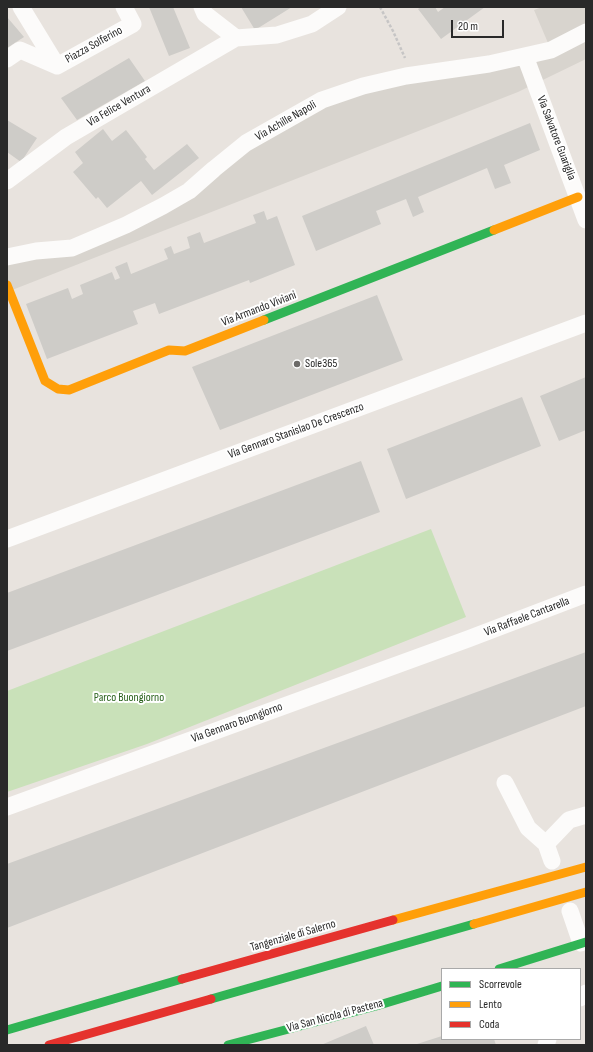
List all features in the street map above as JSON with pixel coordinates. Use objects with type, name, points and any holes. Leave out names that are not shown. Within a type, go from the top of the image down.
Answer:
[{"type":"main road","name":"Via Armando Viviani","points":[[7,285],[45,381],[58,389],[69,390],[169,350],[184,351],[578,197]]},
{"type":"main road","name":"Tangenziale di Salerno","points":[[7,1030],[235,964],[586,866]]},
{"type":"main road","points":[[49,1045],[586,892]]},
{"type":"main road","points":[[502,968],[584,943]]},
{"type":"main road","name":"Via San Nicola di Pastena","points":[[228,1045],[376,1006],[441,986]]},
{"type":"street","name":"Piazza Solferino","points":[[21,7],[57,66],[133,24],[124,7]]},
{"type":"street","points":[[208,10],[236,38],[277,35],[312,24],[338,7]]},
{"type":"street","name":"Via Achille Napoli","points":[[7,256],[36,251],[72,248],[126,225],[189,191],[246,143],[322,100],[363,86],[406,76],[489,64],[551,50],[586,32]]},
{"type":"street","name":"Via Felice Ventura","points":[[7,181],[66,137],[236,38]]},
{"type":"street","points":[[7,59],[20,50],[57,66]]},
{"type":"street","name":"Via Salvatore Guariglia","points":[[525,56],[586,220]]},
{"type":"street","name":"Via Gennaro Stanislao De Crescenzo","points":[[7,539],[586,323]]},
{"type":"street","name":"Via Raffaele Cantarella","points":[[468,639],[586,594]]},
{"type":"street","name":"Via Gennaro Buongiorno","points":[[7,807],[468,639]]},
{"type":"street","points":[[505,783],[528,828],[546,844],[552,861]]},
{"type":"street","points":[[546,844],[569,820],[586,815]]},
{"type":"street","points":[[570,911],[584,943]]},
{"type":"path","points":[[380,7],[393,31],[407,64]]},
{"type":"green space","name":"Parco Buongiorno","points":[[431,529],[466,617],[147,744],[7,792],[7,691]]},
{"type":"shaded area","points":[[542,7],[586,7],[586,59],[518,92],[7,292],[7,261],[82,246],[256,143],[340,97],[551,50],[534,10]]},
{"type":"building","points":[[149,7],[173,7],[190,48],[169,56]]},
{"type":"building","points":[[241,7],[292,7],[255,30]]},
{"type":"building","points":[[421,7],[435,7],[438,12],[445,7],[485,7],[441,39],[418,9]]},
{"type":"building","points":[[7,17],[24,37],[7,48]]},
{"type":"building","points":[[129,58],[145,81],[77,120],[61,98]]},
{"type":"building","points":[[7,120],[37,138],[21,162],[7,152]]},
{"type":"building","points":[[530,123],[540,150],[504,165],[511,183],[495,189],[487,168],[418,197],[424,212],[413,217],[406,199],[376,211],[381,224],[316,251],[302,216]]},
{"type":"building","points":[[103,129],[112,141],[126,130],[147,157],[145,159],[154,170],[187,144],[199,158],[152,195],[141,181],[107,208],[98,197],[96,199],[73,172],[83,163],[75,152]]},
{"type":"building","points":[[264,211],[267,220],[277,216],[295,265],[250,283],[249,280],[159,314],[155,303],[133,311],[138,324],[47,359],[26,304],[68,288],[72,299],[83,294],[80,285],[112,272],[115,280],[120,278],[115,267],[127,262],[131,274],[168,259],[164,249],[171,246],[174,254],[190,248],[187,237],[200,232],[204,243],[256,223],[253,215]]},
{"type":"building","name":"Sole365","points":[[377,295],[403,360],[220,430],[192,367]]},
{"type":"building","points":[[586,377],[586,430],[559,441],[540,396]]},
{"type":"building","points":[[522,397],[541,446],[406,499],[387,449]]},
{"type":"building","points":[[361,461],[380,512],[7,651],[7,593]]},
{"type":"building","points":[[586,652],[586,706],[7,928],[7,864]]},
{"type":"building","points":[[366,1026],[374,1045],[321,1045]]},
{"type":"building","points":[[441,1036],[441,1040],[494,1040],[496,1045],[417,1045]]},
{"type":"traffic: fast","points":[[264,320],[494,230]]},
{"type":"traffic: fast","points":[[211,999],[474,924]]},
{"type":"traffic: fast","points":[[502,968],[586,942]]},
{"type":"traffic: fast","points":[[7,1030],[182,979]]},
{"type":"traffic: fast","points":[[228,1045],[376,1006],[441,986]]},
{"type":"traffic: slow","points":[[494,230],[578,197]]},
{"type":"traffic: slow","points":[[7,285],[45,381],[58,389],[69,390],[169,350],[185,351],[264,320]]},
{"type":"traffic: slow","points":[[393,920],[586,867]]},
{"type":"traffic: slow","points":[[474,924],[586,892]]},
{"type":"traffic: jam","points":[[182,979],[393,920]]},
{"type":"traffic: jam","points":[[49,1045],[211,999]]},
{"type":"place","name":"Sole365","points":[[297,364]]}]
